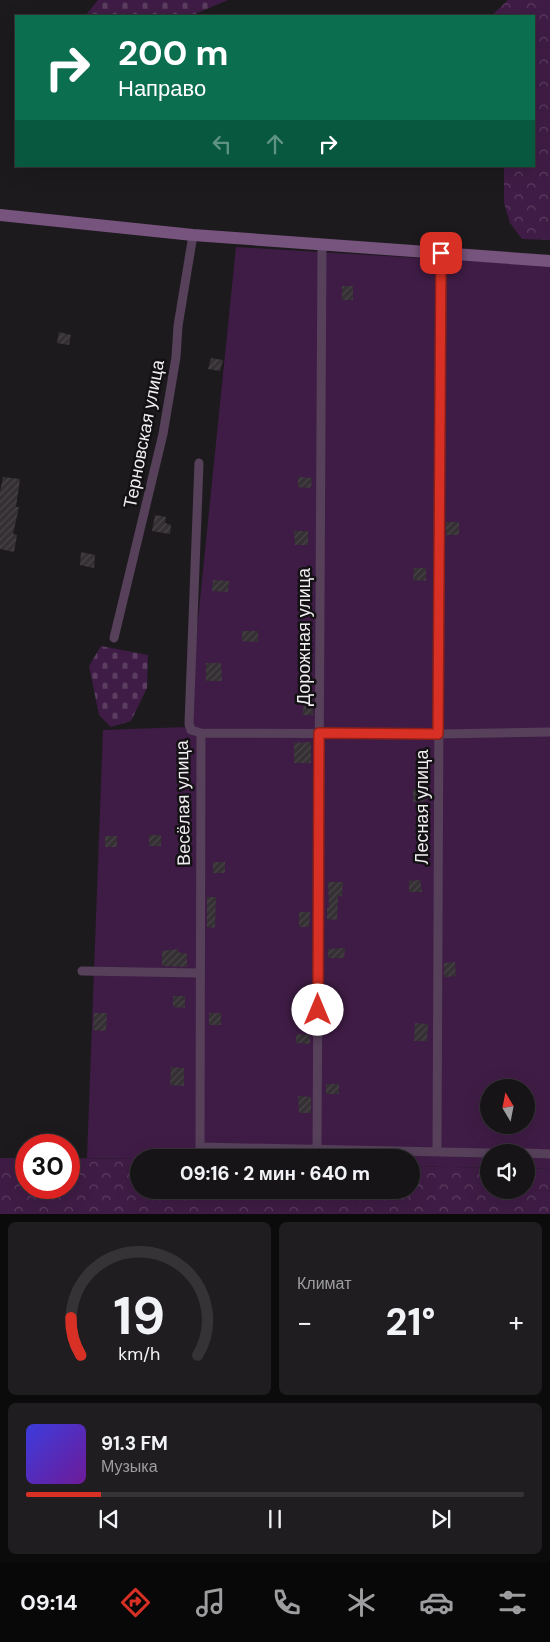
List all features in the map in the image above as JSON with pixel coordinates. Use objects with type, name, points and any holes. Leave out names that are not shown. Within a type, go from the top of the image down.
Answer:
[{"type":"street","points":[[0,215],[193,235],[550,260]]},
{"type":"street","name":"Терновская улица","points":[[114,638],[164,434],[176,357],[178,326],[193,235]]},
{"type":"street","name":"Дорожная улица","points":[[317,1149],[322,244]]},
{"type":"street","name":"Лесная улица","points":[[437,1152],[441,253]]},
{"type":"street","name":"Весёлая улица","points":[[199,463],[189,724],[191,730],[201,733],[200,1148],[317,1149]]},
{"type":"street","points":[[201,733],[438,734],[550,732]]},
{"type":"street","points":[[82,971],[200,973]]},
{"type":"street","points":[[420,1152],[480,1153]]},
{"type":"street","points":[[535,1154],[550,1154]]},
{"type":"green space","points":[[98,0],[228,0],[192,15],[86,15]]},
{"type":"green space","points":[[508,0],[550,0],[550,240],[522,239],[510,223],[504,203],[504,167],[535,167],[535,15],[492,15]]},
{"type":"green space","points":[[236,247],[550,266],[550,1169],[535,1168],[535,1144],[480,1144],[480,1168],[420,1166],[420,1149],[130,1149],[130,1159],[87,1158],[103,730],[187,727]]},
{"type":"green space","points":[[101,646],[148,655],[147,688],[131,721],[111,727],[99,715],[89,666]]},
{"type":"green space","points":[[0,1158],[15,1158],[15,1199],[80,1199],[80,1158],[130,1159],[130,1199],[420,1199],[420,1166],[480,1168],[480,1199],[535,1199],[535,1168],[550,1169],[550,1214],[0,1214]]},
{"type":"building","points":[[342,286],[353,286],[353,300],[342,300]]},
{"type":"building","points":[[59,332],[71,335],[69,345],[57,343]]},
{"type":"building","points":[[211,358],[223,360],[220,371],[208,369]]},
{"type":"building","points":[[3,477],[20,479],[16,507],[19,507],[13,534],[17,535],[14,552],[0,549],[0,492]]},
{"type":"building","points":[[298,477],[312,478],[311,488],[298,487]]},
{"type":"building","points":[[155,515],[166,517],[165,523],[171,525],[170,534],[152,531]]},
{"type":"building","points":[[446,522],[459,522],[459,535],[446,535]]},
{"type":"building","points":[[294,531],[308,531],[308,545],[295,545]]},
{"type":"building","points":[[81,552],[95,555],[94,568],[80,565]]},
{"type":"building","points":[[414,568],[426,568],[426,581],[413,580]]},
{"type":"building","points":[[213,580],[229,581],[228,592],[212,591]]},
{"type":"building","points":[[242,631],[258,631],[258,642],[242,641]]},
{"type":"building","points":[[206,663],[221,663],[222,681],[206,681]]},
{"type":"building","points":[[304,696],[313,696],[313,715],[303,715]]},
{"type":"building","points":[[311,742],[311,763],[294,763],[294,743]]},
{"type":"building","points":[[425,788],[426,801],[413,802],[413,789]]},
{"type":"building","points":[[149,835],[161,835],[161,846],[149,846]]},
{"type":"building","points":[[105,836],[117,836],[117,847],[105,847]]},
{"type":"building","points":[[213,862],[225,862],[225,873],[213,873]]},
{"type":"building","points":[[420,880],[422,892],[409,892],[409,881]]},
{"type":"building","points":[[328,882],[343,882],[342,896],[338,896],[337,920],[327,919],[327,908],[329,908]]},
{"type":"building","points":[[207,897],[216,897],[215,928],[207,927]]},
{"type":"building","points":[[299,912],[310,912],[309,927],[299,927]]},
{"type":"building","points":[[345,948],[344,958],[328,958],[328,949]]},
{"type":"building","points":[[178,949],[178,952],[187,954],[187,967],[162,966],[162,951]]},
{"type":"building","points":[[455,962],[456,976],[444,977],[444,963]]},
{"type":"building","points":[[173,996],[185,996],[185,1008],[173,1007]]},
{"type":"building","points":[[94,1013],[107,1013],[106,1031],[93,1030]]},
{"type":"building","points":[[209,1013],[221,1013],[221,1025],[209,1025]]},
{"type":"building","points":[[415,1023],[428,1024],[427,1041],[414,1041]]},
{"type":"building","points":[[296,1034],[310,1035],[310,1044],[296,1043]]},
{"type":"building","points":[[171,1067],[184,1068],[184,1086],[170,1085]]},
{"type":"building","points":[[326,1084],[339,1084],[339,1094],[326,1094]]},
{"type":"building","points":[[298,1096],[311,1097],[311,1113],[299,1113]]},
{"type":"route","points":[[318,1010],[319,733],[438,734],[441,253]]}]
